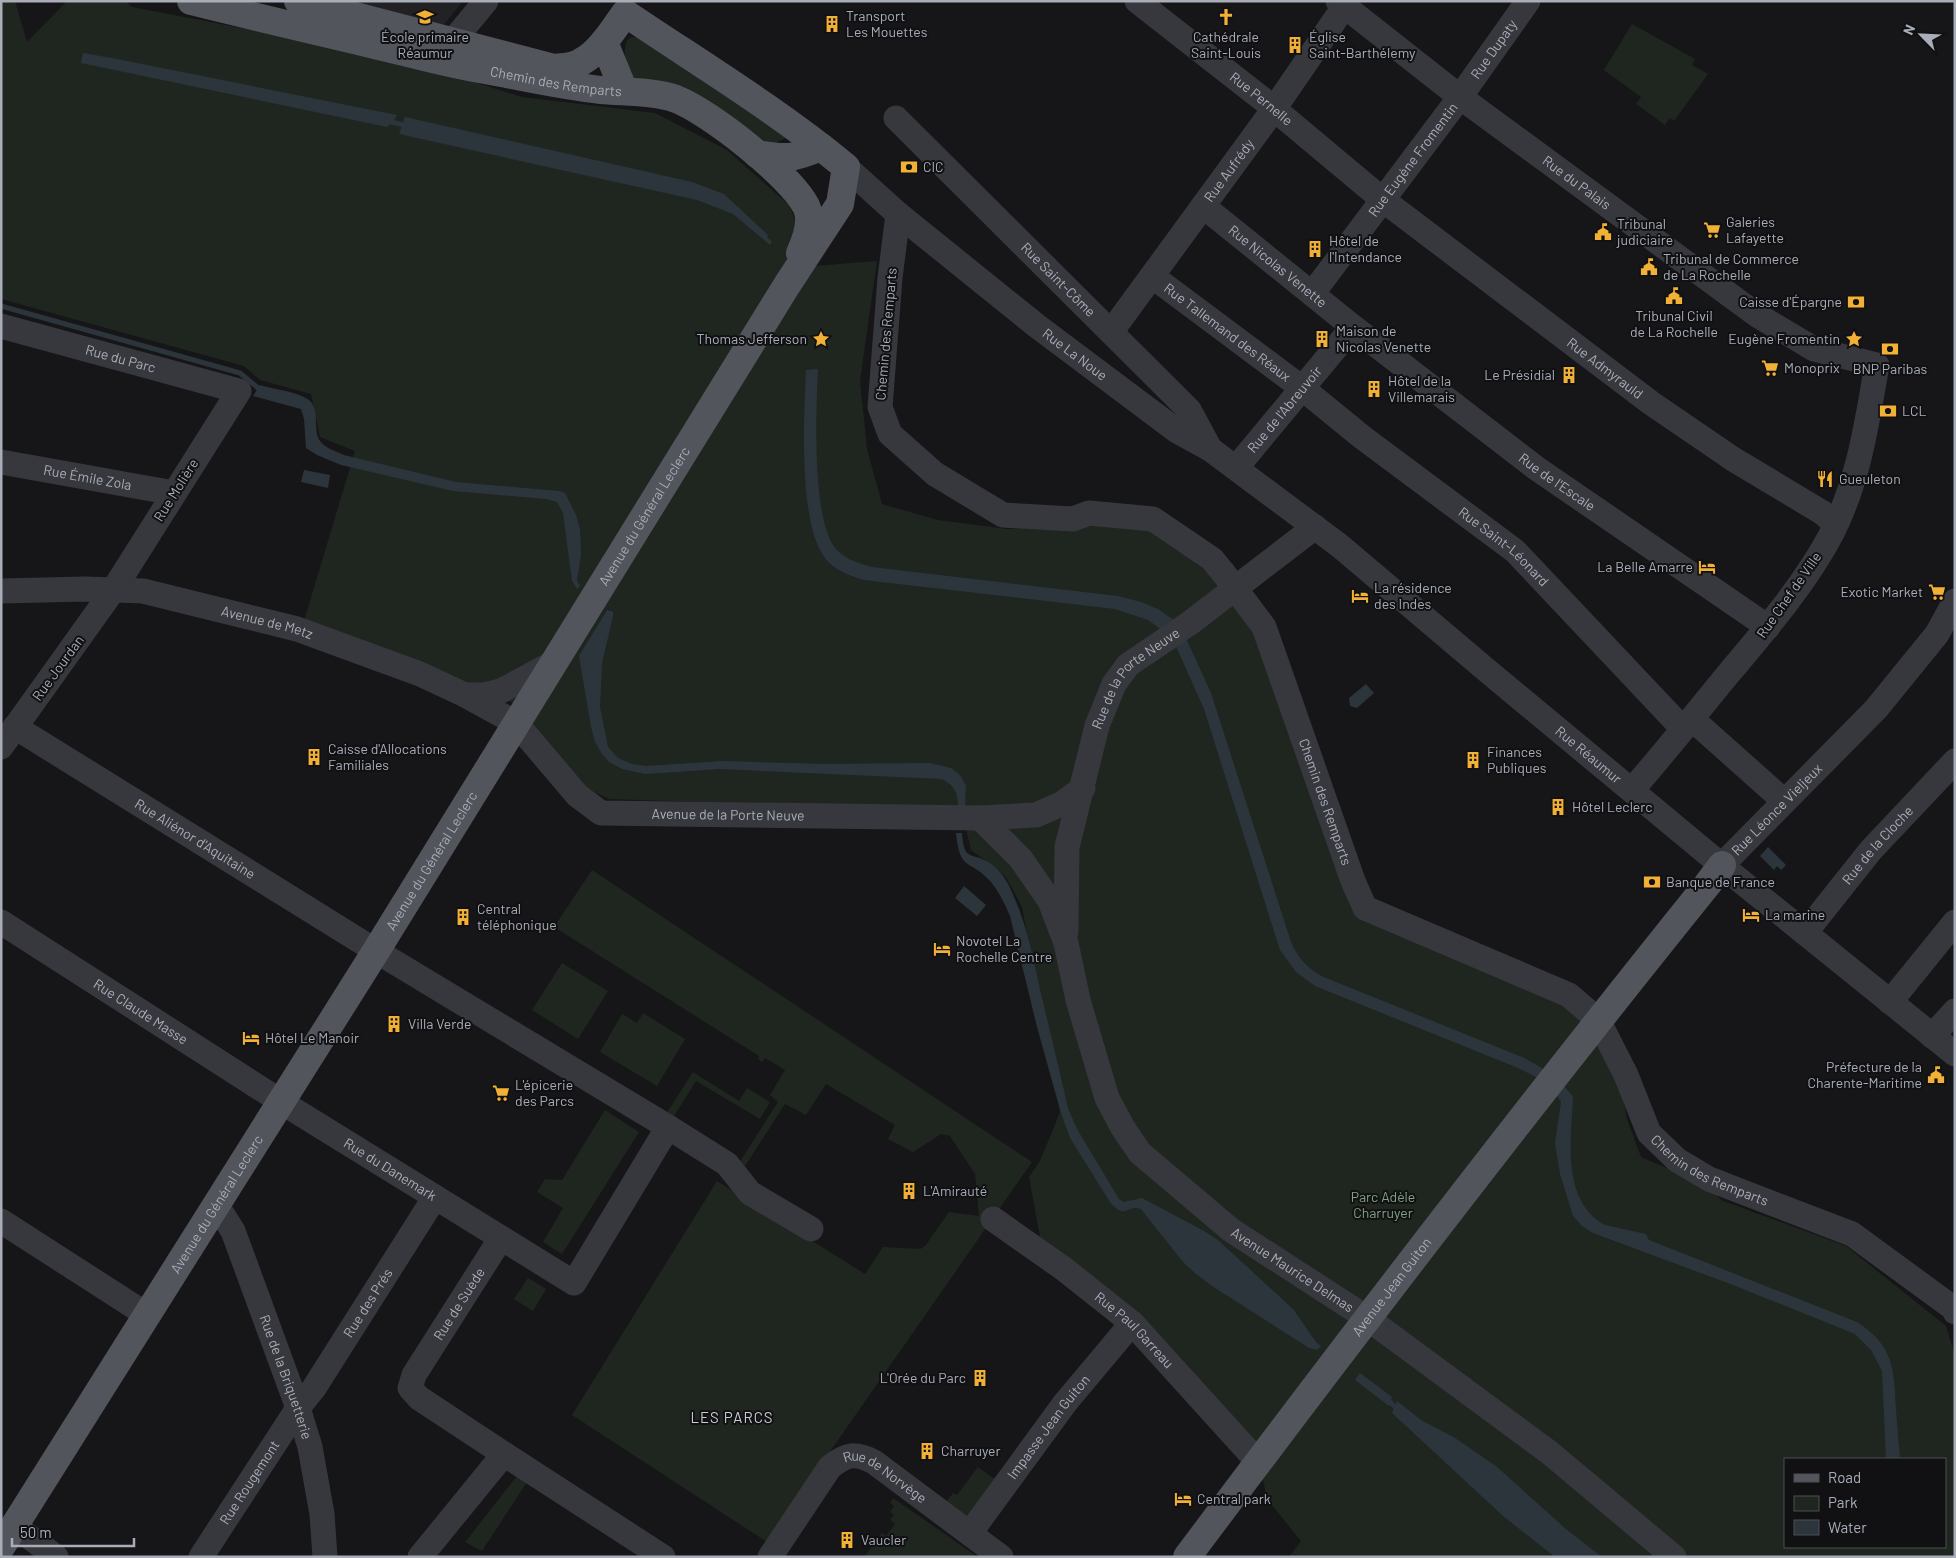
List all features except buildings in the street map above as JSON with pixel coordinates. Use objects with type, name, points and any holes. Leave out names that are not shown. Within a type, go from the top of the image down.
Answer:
[{"type":"main road","name":"Chemin des Remparts","points":[[191,1],[464,66],[601,90],[624,91],[674,98],[695,108],[757,154],[785,179],[806,206],[809,218],[808,231],[787,285]]},
{"type":"main road","name":"Chemin des Remparts","points":[[298,1],[554,68],[570,66],[581,62],[604,42],[629,7],[822,147],[846,167]]},
{"type":"main road","points":[[604,42],[624,91]]},
{"type":"main road","points":[[757,154],[778,158],[796,158],[822,147]]},
{"type":"main road","name":"Avenue du Général Leclerc","points":[[8,1537],[376,951],[787,285],[840,204],[846,167]]},
{"type":"main road","name":"Rue Léonce Vieljeux","points":[[1598,1020],[1722,865]]},
{"type":"main road","name":"Avenue Jean Guiton","points":[[1187,1557],[1367,1318],[1598,1020]]},
{"type":"street","points":[[452,42],[486,1]]},
{"type":"street","name":"Rue Pernelle","points":[[1137,1],[1274,109],[1383,200]]},
{"type":"street","name":"Rue Dupaty","points":[[1460,97],[1528,1]]},
{"type":"street","name":"Rue Aufrédy","points":[[1111,332],[1274,109],[1343,3]]},
{"type":"street","name":"Rue du Palais","points":[[1343,3],[1460,97],[1757,315],[1814,349],[1877,365]]},
{"type":"street","name":"Rue Eugène Fromentin","points":[[1312,294],[1460,97]]},
{"type":"street","name":"Rue Saint-Côme","points":[[896,118],[1189,410],[1210,448]]},
{"type":"street","name":"Rue La Noue","points":[[846,167],[898,214],[1036,326],[1177,430],[1210,448],[1315,527]]},
{"type":"street","name":"Rue Admyrauld","points":[[1383,200],[1652,403],[1732,459],[1808,503],[1835,524]]},
{"type":"street","name":"Rue Nicolas Venette","points":[[1203,206],[1353,327]]},
{"type":"street","name":"Chemin des Remparts","points":[[898,214],[890,278],[880,407],[890,434],[935,474],[1003,515],[1072,519],[1089,513],[1153,519],[1212,559],[1264,627],[1353,880],[1365,908],[1569,996],[1598,1020],[1626,1075],[1649,1133],[1678,1160],[1709,1179],[1852,1234],[1953,1308],[1955,1312]]},
{"type":"street","name":"Rue Tallemand des Réaux","points":[[1152,276],[1302,388]]},
{"type":"street","name":"Rue du Parc","points":[[1,326],[239,391]]},
{"type":"street","name":"Rue de l'Abreuvoir","points":[[1236,468],[1353,327]]},
{"type":"street","name":"Rue de l'Escale","points":[[1353,327],[1536,468],[1768,627]]},
{"type":"street","name":"Rue Chef de Ville","points":[[1632,790],[1768,627],[1803,578],[1832,532],[1855,474],[1877,365]]},
{"type":"street","name":"Rue Saint-Léonard","points":[[1302,388],[1362,438],[1514,551],[1687,724],[1784,801]]},
{"type":"street","name":"Rue Molière","points":[[114,589],[239,391]]},
{"type":"street","name":"Rue Émile Zola","points":[[1,462],[174,493]]},
{"type":"street","name":"Rue de la Porte Neuve","points":[[1082,788],[1097,726],[1114,684],[1128,665],[1190,623],[1315,527]]},
{"type":"street","name":"Rue Réaumur","points":[[1315,527],[1722,865],[1955,1054]]},
{"type":"street","name":"Avenue de Metz","points":[[1,591],[114,589],[143,591],[297,629],[420,674],[466,695],[516,723]]},
{"type":"street","name":"Rue Jourdan","points":[[1,747],[114,589]]},
{"type":"street","name":"Rue Léonce Vieljeux","points":[[1722,865],[1876,710],[1937,634],[1955,601]]},
{"type":"street","points":[[466,695],[501,691],[553,664]]},
{"type":"street","name":"Avenue de la Porte Neuve","points":[[516,723],[577,795],[601,814],[980,818]]},
{"type":"street","name":"Rue Aliénor d'Aquitaine","points":[[16,727],[376,951]]},
{"type":"street","name":"Rue de la Cloche","points":[[1805,933],[1871,850],[1955,761]]},
{"type":"street","points":[[980,818],[1036,814],[1061,804],[1082,788]]},
{"type":"street","name":"Avenue Maurice Delmas","points":[[1066,943],[1067,847],[1082,788]]},
{"type":"street","name":"Avenue Maurice Delmas","points":[[980,818],[1022,859],[1050,901],[1066,943],[1078,1000],[1107,1098],[1122,1128],[1140,1153],[1231,1230],[1367,1318],[1550,1453],[1674,1557]]},
{"type":"street","name":"Rue Claude Masse","points":[[1,922],[281,1102]]},
{"type":"street","points":[[1890,1002],[1955,922]]},
{"type":"street","points":[[376,951],[726,1164],[750,1193],[811,1229]]},
{"type":"street","points":[[1932,1036],[1955,1011]]},
{"type":"street","name":"Rue du Danemark","points":[[281,1102],[500,1238]]},
{"type":"street","points":[[500,1238],[574,1283],[668,1127]]},
{"type":"street","name":"Rue des Prés","points":[[298,1408],[314,1388],[435,1198]]},
{"type":"street","name":"Rue de la Briquetterie","points":[[214,1208],[223,1216],[233,1231],[298,1408],[310,1447],[320,1495],[325,1557]]},
{"type":"street","name":"Rue Paul Garreau","points":[[993,1219],[1064,1269],[1132,1323],[1258,1462]]},
{"type":"street","points":[[1,1221],[147,1316]]},
{"type":"street","name":"Rue de Suède","points":[[500,1238],[414,1375],[410,1388],[419,1398],[504,1454]]},
{"type":"street","name":"Impasse Jean Guiton","points":[[970,1533],[1065,1403],[1132,1323]]},
{"type":"street","name":"Rue Rougemont","points":[[201,1557],[298,1408]]},
{"type":"street","points":[[420,1557],[504,1454],[663,1557]]},
{"type":"street","name":"Rue de Norvège","points":[[770,1557],[830,1467],[845,1457],[854,1455],[874,1462],[1001,1557]]},
{"type":"street","points":[[8,1537],[56,1557]]},
{"type":"shaded area","name":"École primaire Réaumur","points":[[340,1],[463,1],[441,28]]},
{"type":"green space","name":"Parc Adèle Charruyer","points":[[1,1],[15,1],[27,42],[67,1],[125,1],[132,7],[397,58],[522,97],[655,113],[727,150],[789,205],[814,266],[877,261],[860,381],[867,449],[882,504],[938,520],[1007,529],[1092,525],[1153,526],[1207,565],[1257,630],[1346,883],[1565,1002],[1593,1025],[1620,1078],[1627,1119],[1641,1157],[1700,1182],[1723,1201],[1846,1246],[1946,1326],[1955,1355],[1955,1557],[1289,1557],[1301,1541],[1267,1499],[1257,1452],[1042,1248],[1029,1177],[1040,1161],[1060,1112],[1022,907],[1007,879],[999,870],[971,850],[967,833],[969,811],[609,799],[582,786],[557,765],[523,707],[427,666],[304,621],[355,451],[320,437],[311,394],[260,380],[244,366],[1,299]]},
{"type":"green space","points":[[1632,24],[1695,59],[1692,65],[1708,74],[1674,121],[1670,118],[1665,125],[1636,104],[1641,97],[1604,70]]},
{"type":"green space","points":[[632,37],[655,39],[788,137],[771,145],[690,91],[636,83],[625,57],[627,40]]},
{"type":"green space","points":[[592,870],[1032,1162],[767,1542],[572,1415],[717,1181],[865,1274],[883,1247],[920,1249],[925,1246],[949,1212],[979,1216],[975,1174],[950,1136],[941,1134],[913,1152],[888,1139],[895,1125],[826,1084],[806,1115],[785,1104],[738,1177],[734,1171],[778,1102],[770,1095],[785,1070],[765,1058],[762,1062],[758,1059],[759,1056],[554,927]]},
{"type":"green space","points":[[562,963],[608,991],[578,1039],[532,1010]]},
{"type":"green space","points":[[643,1013],[685,1039],[657,1086],[600,1052],[622,1014],[637,1023]]},
{"type":"green space","points":[[693,1072],[739,1101],[747,1088],[770,1102],[760,1119],[696,1081],[671,1121],[664,1117]]},
{"type":"green space","points":[[605,1110],[639,1132],[562,1254],[543,1242],[563,1208],[537,1192],[545,1179],[562,1180]]},
{"type":"green space","points":[[528,1278],[546,1289],[533,1311],[514,1299]]},
{"type":"green space","points":[[524,1467],[533,1473],[482,1551],[465,1542]]},
{"type":"green space","points":[[978,1467],[1004,1486],[970,1533],[940,1510],[953,1493],[957,1495]]},
{"type":"green space","points":[[893,1498],[975,1555],[974,1557],[864,1557],[882,1533],[886,1536],[895,1524],[890,1520],[894,1515],[890,1512],[894,1506],[890,1503]]},
{"type":"water","points":[[83,53],[397,115],[387,127],[81,63]]},
{"type":"water","points":[[405,117],[692,182],[724,194],[768,235],[767,237],[772,242],[770,245],[733,214],[697,200],[399,134]]},
{"type":"water","points":[[818,369],[816,434],[818,486],[826,530],[836,550],[850,559],[872,567],[1118,596],[1158,609],[1172,619],[1185,636],[1211,693],[1291,942],[1303,962],[1321,976],[1522,1057],[1556,1079],[1573,1097],[1571,1150],[1575,1185],[1581,1201],[1591,1214],[1605,1225],[1646,1234],[1649,1240],[1857,1322],[1869,1331],[1885,1350],[1893,1370],[1900,1458],[1886,1458],[1882,1371],[1871,1350],[1855,1334],[1733,1285],[1593,1233],[1582,1226],[1573,1216],[1560,1174],[1555,1143],[1561,1102],[1553,1089],[1536,1077],[1518,1068],[1315,986],[1296,972],[1280,950],[1204,709],[1175,644],[1166,633],[1148,620],[1115,609],[864,580],[853,577],[833,566],[825,558],[816,542],[810,520],[804,440],[806,370]]},
{"type":"water","points":[[260,385],[292,393],[309,400],[315,409],[320,441],[328,448],[344,455],[456,482],[565,493],[576,515],[580,529],[581,555],[577,581],[580,586],[577,589],[572,581],[563,513],[557,502],[546,499],[453,491],[341,465],[306,448],[304,419],[301,409],[253,396]]},
{"type":"water","points":[[304,470],[330,475],[328,488],[301,482]]},
{"type":"water","points":[[607,610],[613,612],[613,616],[602,663],[600,707],[608,747],[618,758],[632,764],[646,766],[723,761],[824,764],[930,763],[951,768],[961,776],[966,786],[965,807],[958,807],[955,790],[942,779],[720,769],[645,774],[622,769],[609,762],[595,742],[579,656]]},
{"type":"water","points":[[1366,684],[1374,693],[1357,708],[1350,706],[1349,698]]},
{"type":"water","points":[[956,833],[962,833],[967,853],[983,859],[994,866],[1005,878],[1012,892],[1023,919],[1029,942],[1068,1108],[1077,1129],[1119,1199],[1124,1202],[1142,1198],[1206,1232],[1219,1241],[1293,1309],[1316,1342],[1321,1346],[1317,1350],[1309,1348],[1196,1274],[1183,1262],[1141,1209],[1132,1208],[1123,1211],[1115,1208],[1110,1202],[1070,1138],[1061,1113],[1037,1027],[1010,916],[1002,898],[991,882],[963,860]]},
{"type":"water","points":[[1768,847],[1786,865],[1781,870],[1777,866],[1774,870],[1760,856]]},
{"type":"water","points":[[964,886],[986,905],[977,916],[955,898]]},
{"type":"water","points":[[1360,1373],[1392,1397],[1389,1406],[1355,1380]]},
{"type":"water","points":[[1397,1401],[1421,1420],[1455,1438],[1496,1466],[1567,1530],[1602,1557],[1555,1557],[1503,1516],[1392,1413]]},
{"type":"waterway","points":[[387,121],[408,126]]},
{"type":"waterway","points":[[1,306],[240,373],[258,388],[263,389]]},
{"type":"waterway","points":[[1386,1398],[1395,1407]]},
{"type":"place","name":"École primaire Réaumur","points":[[425,17]]},
{"type":"place","name":"Cathédrale Saint-Louis","points":[[1226,17]]},
{"type":"place","name":"Transport Les Mouettes","points":[[832,24]]},
{"type":"place","name":"Église Saint-Barthélemy","points":[[1295,45]]},
{"type":"place","name":"CIC","points":[[909,167]]},
{"type":"place","name":"Galeries Lafayette","points":[[1712,230]]},
{"type":"place","name":"Tribunal judiciaire","points":[[1603,232]]},
{"type":"place","name":"Hôtel de l'Intendance","points":[[1315,249]]},
{"type":"place","name":"Tribunal de Commerce de La Rochelle","points":[[1649,267]]},
{"type":"place","name":"Tribunal Civil de La Rochelle","points":[[1674,296]]},
{"type":"place","name":"Caisse d'Épargne","points":[[1856,302]]},
{"type":"place","name":"Thomas Jefferson","points":[[821,339]]},
{"type":"place","name":"Maison de Nicolas Venette","points":[[1322,339]]},
{"type":"place","name":"Eugène Fromentin","points":[[1854,339]]},
{"type":"place","name":"BNP Paribas","points":[[1890,349]]},
{"type":"place","name":"Monoprix","points":[[1770,368]]},
{"type":"place","name":"Le Présidial","points":[[1569,375]]},
{"type":"place","name":"Hôtel de la Villemarais","points":[[1374,389]]},
{"type":"place","name":"LCL","points":[[1888,411]]},
{"type":"place","name":"Gueuleton","points":[[1825,479]]},
{"type":"place","name":"La Belle Amarre","points":[[1707,567]]},
{"type":"place","name":"Exotic Market","points":[[1937,592]]},
{"type":"place","name":"La résidence des Indes","points":[[1360,596]]},
{"type":"place","name":"Caisse d'Allocations Familiales","points":[[314,757]]},
{"type":"place","name":"Finances Publiques","points":[[1473,760]]},
{"type":"place","name":"Hôtel Leclerc","points":[[1558,807]]},
{"type":"place","name":"Banque de France","points":[[1652,882]]},
{"type":"place","name":"La marine","points":[[1751,915]]},
{"type":"place","name":"Central téléphonique","points":[[463,917]]},
{"type":"place","name":"Novotel La Rochelle Centre","points":[[942,949]]},
{"type":"place","name":"Villa Verde","points":[[394,1024]]},
{"type":"place","name":"Hôtel Le Manoir","points":[[251,1038]]},
{"type":"place","name":"Préfecture de la Charente-Maritime","points":[[1936,1075]]},
{"type":"place","name":"L'épicerie des Parcs","points":[[501,1093]]},
{"type":"place","name":"L'Amirauté","points":[[909,1191]]},
{"type":"place","name":"L'Orée du Parc","points":[[980,1378]]},
{"type":"place","name":"Charruyer","points":[[927,1451]]},
{"type":"place","name":"Central park","points":[[1183,1499]]},
{"type":"place","name":"Vaucler","points":[[847,1540]]},
{"type":"district","name":"LES PARCS","points":[[732,1418]]}]
